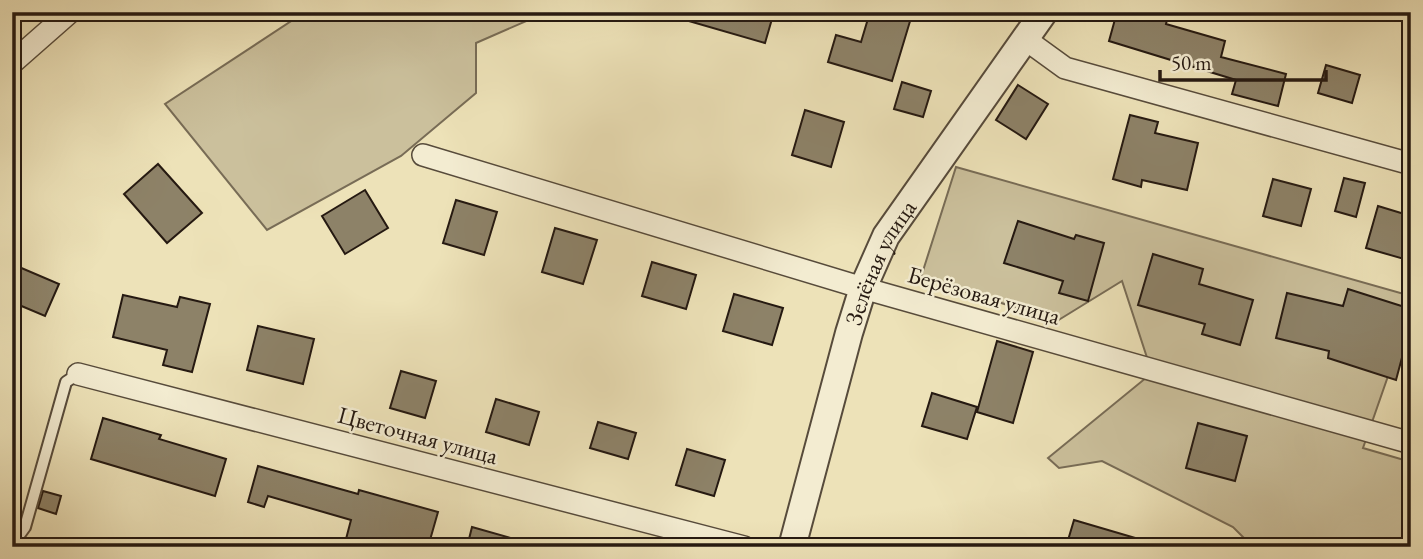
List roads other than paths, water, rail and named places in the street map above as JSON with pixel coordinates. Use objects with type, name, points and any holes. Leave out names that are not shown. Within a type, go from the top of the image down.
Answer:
[{"type":"street","points":[[12,63],[70,12]]},
{"type":"street","name":"Зелёная улица","points":[[792,547],[863,288],[886,236],[1044,12]]},
{"type":"street","points":[[1025,39],[1065,68],[1411,164]]},
{"type":"street","name":"Берёзовая улица","points":[[423,155],[863,288],[1411,443]]},
{"type":"street","name":"Цветочная улица","points":[[78,374],[744,547]]},
{"type":"lane","points":[[12,545],[25,527],[65,382],[78,374]]}]
